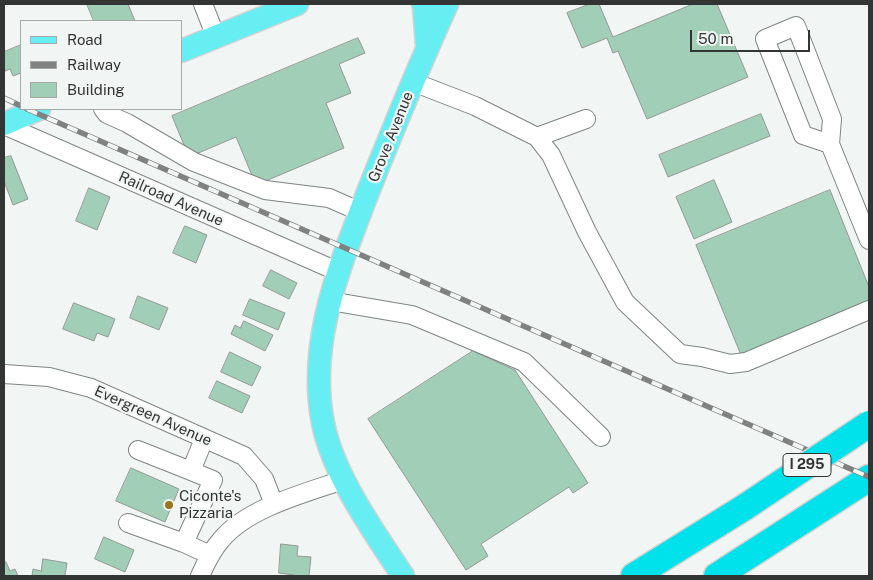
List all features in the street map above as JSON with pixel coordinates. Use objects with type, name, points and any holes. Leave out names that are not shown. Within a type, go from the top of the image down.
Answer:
[{"type":"highway","name":"I 295","points":[[634,576],[745,507],[869,424]]},
{"type":"highway","name":"I 295","points":[[717,576],[869,478]]},
{"type":"main road","points":[[182,51],[297,4]]},
{"type":"main road","points":[[422,4],[424,7],[427,49]]},
{"type":"main road","name":"Grove Avenue","points":[[403,576],[343,480],[332,452],[323,423],[318,388],[319,358],[322,329],[339,272],[412,82],[447,4]]},
{"type":"main road","points":[[4,124],[37,110]]},
{"type":"street","points":[[203,4],[216,37]]},
{"type":"street","points":[[830,144],[803,135],[765,39],[796,26],[832,119],[830,144],[869,240]]},
{"type":"street","points":[[412,82],[475,106],[537,137],[551,155],[586,232],[625,302],[680,354],[730,364],[746,362],[869,310]]},
{"type":"street","points":[[104,110],[107,114],[127,123],[194,162],[265,190],[329,198],[361,212]]},
{"type":"street","points":[[537,137],[586,119]]},
{"type":"street","name":"Railroad Avenue","points":[[4,124],[339,272]]},
{"type":"street","points":[[330,301],[412,315],[524,362],[601,437]]},
{"type":"street","name":"Evergreen Avenue","points":[[4,374],[48,377],[92,388],[244,456],[264,479],[274,504]]},
{"type":"street","points":[[191,471],[204,439]]},
{"type":"street","points":[[138,450],[213,480],[184,543]]},
{"type":"street","points":[[200,576],[210,554],[236,526],[274,504],[343,480]]},
{"type":"street","points":[[128,523],[210,554]]},
{"type":"building","points":[[87,4],[128,4],[135,20],[94,20]]},
{"type":"building","points":[[590,4],[599,4],[613,37],[693,4],[717,4],[748,77],[647,119],[618,51],[613,53],[607,38],[582,48],[567,13]]},
{"type":"building","points":[[358,38],[365,53],[339,64],[351,93],[326,103],[344,148],[256,185],[236,137],[189,157],[172,116]]},
{"type":"building","points":[[20,45],[20,73],[13,76],[10,69],[5,71],[4,52]]},
{"type":"building","points":[[761,114],[770,136],[668,177],[659,155]]},
{"type":"building","points":[[11,156],[28,199],[13,205],[4,181],[4,158]]},
{"type":"building","points":[[714,180],[732,222],[694,239],[676,197]]},
{"type":"building","points":[[89,188],[110,197],[97,230],[76,221]]},
{"type":"building","points":[[830,190],[869,287],[869,304],[741,355],[696,245]]},
{"type":"building","points":[[185,226],[207,235],[196,263],[173,253]]},
{"type":"building","points":[[271,270],[297,283],[289,299],[263,286]]},
{"type":"building","points":[[138,296],[168,308],[159,330],[130,318]]},
{"type":"building","points":[[250,299],[285,313],[278,330],[243,315]]},
{"type":"building","points":[[74,303],[115,319],[108,337],[97,333],[94,341],[63,329]]},
{"type":"building","points":[[244,321],[273,335],[265,351],[231,334],[235,325],[240,328]]},
{"type":"building","points":[[473,351],[515,370],[588,483],[573,493],[569,487],[481,544],[488,556],[466,570],[368,419]]},
{"type":"building","points":[[230,352],[261,367],[252,386],[221,372]]},
{"type":"building","points":[[217,381],[250,396],[242,413],[209,398]]},
{"type":"building","points":[[131,468],[179,489],[165,522],[116,501]]},
{"type":"building","points":[[104,537],[134,550],[125,572],[95,559]]},
{"type":"building","points":[[281,544],[298,546],[297,556],[311,557],[309,576],[279,573]]},
{"type":"building","points":[[43,559],[67,563],[65,576],[32,576],[33,569],[41,571]]},
{"type":"building","points":[[6,562],[10,571],[15,569],[18,576],[4,576],[4,563]]},
{"type":"railway","points":[[4,98],[20,106]]},
{"type":"railway","points":[[29,110],[869,477]]},
{"type":"place","name":"Ciconte's Pizzaria","points":[[169,505]]}]
